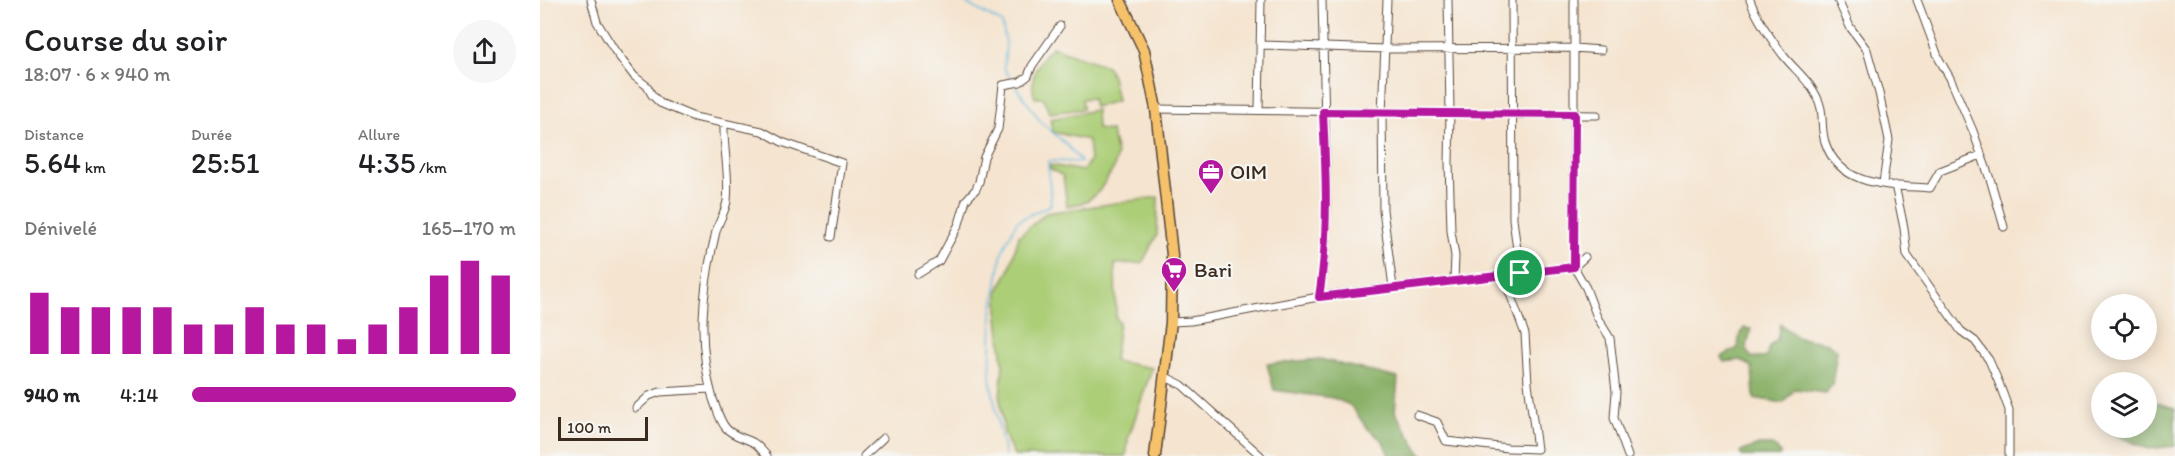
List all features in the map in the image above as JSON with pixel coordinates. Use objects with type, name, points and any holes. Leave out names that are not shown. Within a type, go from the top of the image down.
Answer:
[{"type":"highway","points":[[1120,0],[1144,50],[1156,109],[1172,255],[1171,322],[1155,456]]},
{"type":"street","points":[[591,0],[597,22],[615,51],[660,103],[694,117],[762,131],[782,142],[842,163],[831,237]]},
{"type":"street","points":[[1259,110],[1261,0]]},
{"type":"street","points":[[1319,297],[1324,265],[1327,206],[1322,0]]},
{"type":"street","points":[[1387,0],[1382,113],[1383,210],[1393,287]]},
{"type":"street","points":[[1448,0],[1449,162],[1451,231],[1455,256],[1454,280]]},
{"type":"street","points":[[1512,0],[1513,219],[1520,273]]},
{"type":"street","points":[[1574,0],[1574,267],[1586,288],[1597,317],[1610,338],[1616,392],[1614,418],[1628,456]]},
{"type":"street","points":[[1750,0],[1782,54],[1813,89],[1823,109],[1825,141],[1836,165],[1857,178],[1895,186],[1930,188],[1940,171],[1981,155]]},
{"type":"street","points":[[1838,0],[1850,27],[1867,50],[1879,93],[1889,140],[1883,183]]},
{"type":"street","points":[[1917,0],[1939,59],[1950,78],[1981,155],[2004,227]]},
{"type":"street","points":[[918,274],[939,261],[959,224],[962,207],[979,182],[984,157],[996,134],[1002,88],[1006,83],[1020,82],[1028,76],[1032,66],[1060,26]]},
{"type":"street","points":[[1260,45],[1386,49],[1574,48],[1601,50]]},
{"type":"street","points":[[1156,109],[1597,115]]},
{"type":"street","points":[[724,123],[723,136],[727,153],[727,200],[712,246],[702,322],[703,356],[719,416],[727,430],[755,444],[767,456]]},
{"type":"street","points":[[1895,186],[1907,255],[1961,331],[1975,341],[1989,360],[1999,382],[2009,410],[2008,456]]},
{"type":"street","points":[[1171,322],[1191,321],[1319,297],[1574,267],[1585,257]]},
{"type":"street","points":[[1417,415],[1437,422],[1446,441],[1537,449],[1528,383],[1525,334],[1503,275]]},
{"type":"street","points":[[1164,376],[1182,385],[1261,456]]},
{"type":"street","points":[[636,408],[649,396],[660,392],[711,389]]},
{"type":"street","points":[[864,456],[883,438]]},
{"type":"green space","points":[[1052,47],[1107,66],[1112,76],[1117,101],[1094,107],[1092,98],[1082,99],[1083,109],[1049,113],[1044,98],[1035,98],[1033,84],[1042,58]]},
{"type":"green space","points":[[1096,110],[1097,129],[1111,131],[1117,154],[1114,168],[1099,191],[1086,202],[1067,206],[1063,176],[1049,168],[1050,165],[1083,171],[1090,160],[1088,140],[1053,132],[1050,119]]},
{"type":"green space","points":[[1158,197],[1157,235],[1142,263],[1115,264],[1116,319],[1119,322],[1114,361],[1152,368],[1128,439],[1126,456],[1014,456],[1004,433],[1000,398],[1003,364],[998,317],[998,290],[1009,271],[1019,236],[1046,213]]},
{"type":"green space","points":[[1780,324],[1799,338],[1827,343],[1837,350],[1832,385],[1826,393],[1795,389],[1783,403],[1754,398],[1752,367],[1741,360],[1724,362],[1721,357],[1738,348],[1739,338],[1744,328],[1751,329],[1746,350],[1751,357],[1766,358],[1769,347],[1777,340]]},
{"type":"green space","points":[[1320,359],[1398,378],[1395,412],[1424,456],[1389,456],[1383,441],[1367,428],[1350,405],[1333,398],[1274,390],[1267,364]]},
{"type":"green space","points":[[2157,403],[2175,408],[2175,446],[2148,449],[2123,438],[2157,438]]},
{"type":"green space","points":[[1759,445],[1772,445],[1781,453],[1780,456],[1742,456],[1740,452]]},
{"type":"waterway","points":[[960,0],[1002,23],[1006,44],[1004,68],[1012,80]]},
{"type":"waterway","points":[[1005,456],[990,378],[992,313],[1002,252],[1017,221],[1051,205],[1048,161],[1081,162],[1067,145],[1042,123],[1016,87]]},
{"type":"place","name":"OIM","points":[[1211,195]]},
{"type":"place","name":"Bari","points":[[1174,293]]},
{"type":"route","points":[[1323,112],[1575,114],[1574,267],[1520,273],[1319,297],[1324,265],[1327,206],[1323,112]]}]
